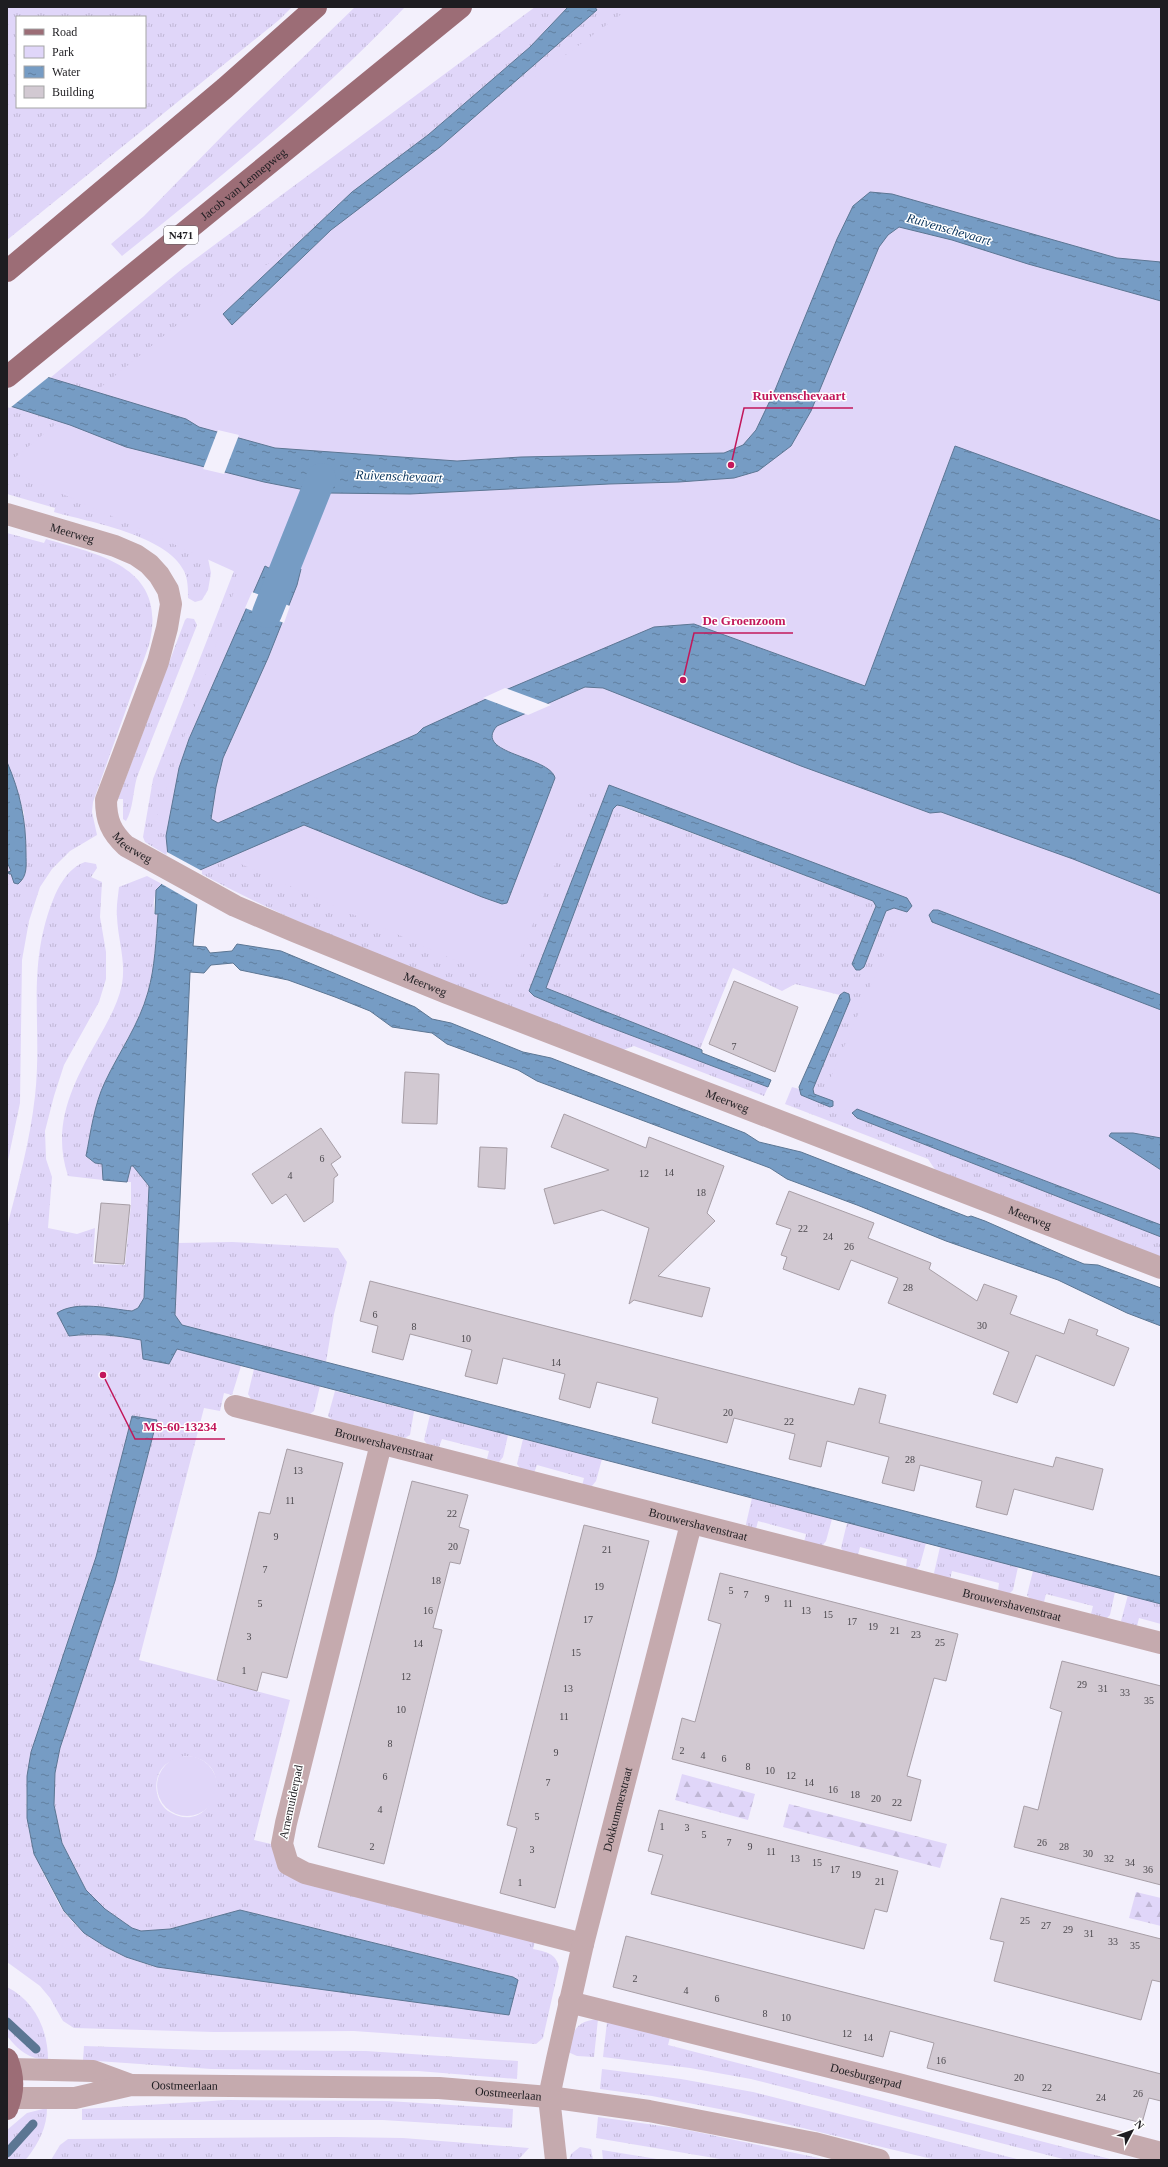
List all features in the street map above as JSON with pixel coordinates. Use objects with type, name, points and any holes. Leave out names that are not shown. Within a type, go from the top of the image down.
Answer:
[{"type":"main road","points":[[7,271],[225,88],[316,7]]},
{"type":"main road","name":"Jacob van Lennepweg","points":[[7,377],[418,44],[461,7]]},
{"type":"main road","points":[[9,2064],[13,2088],[9,2103]]},
{"type":"street","name":"Meerweg","points":[[7,514],[115,546],[136,555],[149,564],[159,575],[168,590],[170,610],[158,662],[106,800],[106,815],[115,836],[126,846],[213,895],[296,932],[454,995],[1161,1268]]},
{"type":"street","name":"Brouwershavenstraat","points":[[235,1406],[691,1524],[1161,1643]]},
{"type":"street","name":"Arnemuiderpad","points":[[381,1444],[286,1823],[282,1844],[288,1864],[305,1873],[582,1944]]},
{"type":"street","name":"Dokkummerstraat","points":[[556,2160],[549,2097],[569,2002],[582,1944],[691,1524]]},
{"type":"street","name":"Doesburgerpad","points":[[569,2002],[898,2084],[1161,2153]]},
{"type":"street","name":"Oostmeerlaan","points":[[9,2064],[94,2071],[131,2085]]},
{"type":"street","name":"Oostmeerlaan","points":[[9,2103],[75,2098],[131,2085],[382,2086],[439,2088],[549,2097],[649,2111],[814,2143],[879,2160]]},
{"type":"green space","points":[[7,7],[292,7],[279,20],[7,240]]},
{"type":"green space","points":[[355,7],[405,7],[372,41],[268,136],[122,256],[111,244],[144,216],[231,127]]},
{"type":"green space","points":[[535,7],[568,7],[530,47],[428,135],[352,192],[223,314],[440,147],[597,10],[595,7],[966,7],[135,405],[50,378],[182,269]]},
{"type":"green space","points":[[631,7],[1161,7],[1161,1231],[821,1100],[905,906],[584,787],[510,985],[154,825],[240,574],[7,469],[7,464],[188,316],[386,187]]},
{"type":"green space","points":[[7,405],[70,425],[205,544],[211,573],[208,590],[202,600],[195,602],[188,598],[187,581],[184,571],[175,559],[161,548],[145,539],[106,526],[54,512],[55,508],[7,494]]},
{"type":"green space","points":[[260,504],[168,856],[145,842],[143,837],[153,779]]},
{"type":"green space","points":[[7,533],[44,543],[46,539],[70,546],[111,560],[128,570],[141,583],[149,599],[152,620],[149,645],[93,802],[92,812],[97,835],[70,851],[52,869],[40,887],[29,921],[22,960],[20,1103],[7,1165],[7,862],[11,871],[9,874],[22,881],[26,872],[24,813],[7,762]]},
{"type":"green space","points":[[187,618],[194,619],[197,625],[137,777],[132,806],[126,821],[123,819],[123,799],[118,799]]},
{"type":"green space","points":[[528,713],[542,721],[736,793],[1161,956],[1161,995],[938,910],[933,910],[929,915],[932,922],[1161,1010],[1161,1138],[1133,1133],[1111,1133],[1108,1135],[1147,1163],[1161,1170],[1161,1225],[857,1109],[852,1113],[857,1118],[1161,1237],[1161,1258],[936,1171],[928,1159],[785,1104],[792,1087],[799,1089],[804,1096],[830,1107],[833,1106],[833,1101],[814,1094],[813,1089],[850,1000],[850,996],[847,993],[840,995],[795,984],[782,991],[733,968],[700,1049],[546,988],[613,809],[617,805],[873,901],[876,905],[852,964],[856,970],[860,970],[864,967],[886,911],[894,908],[904,911],[909,910],[912,906],[907,898],[609,786],[529,991],[534,996],[593,1021],[768,1087],[764,1096],[634,1046],[623,1050],[408,968],[303,924],[200,873],[200,870],[304,825],[482,897],[502,904],[507,903],[555,778],[552,771],[545,766],[505,750],[497,745],[491,738],[493,730],[497,726]]},
{"type":"green space","points":[[85,862],[96,864],[97,868],[91,877],[102,882],[100,917],[106,952],[106,979],[99,1002],[64,1065],[45,1131],[46,1159],[52,1177],[48,1228],[77,1234],[95,1228],[93,1264],[125,1265],[131,1204],[131,1182],[127,1182],[131,1166],[133,1166],[149,1186],[144,1298],[138,1308],[132,1311],[93,1307],[73,1307],[64,1309],[57,1313],[69,1336],[113,1336],[135,1339],[178,1348],[241,1366],[232,1395],[224,1393],[220,1411],[204,1408],[139,1660],[290,1700],[254,1840],[275,1845],[280,1861],[535,1941],[533,1949],[546,1952],[553,1956],[558,1962],[559,1967],[543,2038],[536,2044],[354,2031],[214,2032],[74,2028],[63,2021],[50,1998],[40,1986],[7,1962],[7,1227],[27,1146],[35,1096],[37,1070],[37,995],[40,946],[46,921],[55,895],[70,871]],"holes":[[[132,1416],[157,1420],[115,1581],[60,1748],[55,1773],[54,1805],[62,1843],[86,1890],[105,1909],[132,1928],[141,1931],[170,1929],[240,1910],[513,1977],[157,1967],[131,1959],[94,1940],[83,1932],[64,1912],[42,1871],[35,1854],[28,1822],[28,1771],[31,1752],[96,1557]],[[185,1756],[202,1760],[213,1770],[216,1782],[214,1796],[208,1807],[197,1815],[184,1817],[168,1811],[163,1807],[157,1795],[156,1789],[158,1776],[165,1765]]]},
{"type":"green space","points":[[147,876],[162,884],[155,894],[155,914],[158,914],[155,953],[148,992],[134,1028],[109,1073],[101,1094],[93,1120],[86,1156],[90,1160],[102,1164],[103,1180],[68,1176],[63,1157],[62,1139],[63,1122],[67,1105],[80,1072],[112,1012],[122,984],[123,967],[117,913],[119,887]]},
{"type":"green space","points":[[232,1242],[338,1248],[347,1262],[334,1314],[326,1362],[181,1325],[175,1315],[178,1243]]},
{"type":"green space","points":[[254,1369],[320,1386],[314,1411],[310,1414],[251,1399],[248,1394]]},
{"type":"green space","points":[[335,1391],[414,1411],[410,1435],[405,1438],[332,1420],[328,1416]]},
{"type":"green space","points":[[430,1415],[508,1435],[503,1457],[499,1462],[487,1459],[489,1451],[442,1439],[439,1447],[427,1444],[424,1440]]},
{"type":"green space","points":[[523,1439],[602,1459],[596,1481],[592,1486],[582,1486],[584,1478],[537,1465],[534,1473],[520,1468],[517,1464]]},
{"type":"green space","points":[[752,1498],[832,1519],[826,1541],[822,1546],[804,1542],[806,1534],[758,1521],[756,1529],[750,1528],[746,1524]]},
{"type":"green space","points":[[847,1523],[926,1543],[920,1565],[916,1570],[906,1567],[907,1559],[860,1547],[858,1555],[844,1552],[841,1548]]},
{"type":"green space","points":[[940,1547],[1018,1567],[1013,1590],[1009,1594],[998,1591],[999,1583],[952,1571],[950,1579],[937,1576],[934,1573]]},
{"type":"green space","points":[[1033,1571],[1115,1592],[1110,1615],[1106,1619],[1091,1614],[1093,1606],[1046,1594],[1044,1602],[1030,1599],[1027,1595]]},
{"type":"green space","points":[[1128,1595],[1161,1604],[1161,1624],[1139,1618],[1137,1626],[1124,1624],[1121,1621]]},
{"type":"green space","points":[[181,1756],[193,1756],[204,1761],[212,1769],[217,1780],[215,1798],[204,1811],[193,1816],[181,1816],[170,1811],[162,1803],[157,1792],[157,1780],[162,1769],[170,1761]]},
{"type":"green space","points":[[682,1774],[755,1794],[748,1820],[675,1800]]},
{"type":"green space","points":[[789,1804],[947,1844],[940,1868],[783,1827]]},
{"type":"green space","points":[[1136,1892],[1161,1898],[1161,1926],[1129,1918]]},
{"type":"green space","points":[[7,1987],[25,2000],[38,2018],[46,2038],[48,2060],[30,2056],[20,2050],[7,2036]]},
{"type":"green space","points":[[598,2019],[594,2057],[577,2056],[568,2052],[573,2033],[579,2025],[590,2020]]},
{"type":"green space","points":[[607,2022],[670,2037],[668,2045],[1114,2160],[1067,2160],[751,2079],[690,2068],[603,2057]]},
{"type":"green space","points":[[84,2046],[202,2050],[366,2051],[518,2061],[517,2079],[418,2071],[211,2069],[83,2060]]},
{"type":"green space","points":[[602,2069],[681,2079],[753,2092],[1021,2160],[936,2160],[740,2113],[652,2096],[600,2089]]},
{"type":"green space","points":[[228,2100],[388,2101],[513,2109],[512,2128],[383,2120],[82,2120],[82,2109]]},
{"type":"green space","points":[[47,2108],[46,2122],[42,2134],[28,2157],[25,2160],[7,2160],[7,2130],[27,2113]]},
{"type":"green space","points":[[598,2117],[683,2129],[828,2160],[726,2160],[596,2138]]},
{"type":"green space","points":[[403,2138],[529,2148],[518,2160],[51,2160],[60,2145],[68,2139]]},
{"type":"green space","points":[[580,2147],[591,2149],[593,2160],[569,2160],[571,2154]]},
{"type":"green space","points":[[602,2150],[663,2160],[603,2160]]},
{"type":"water","points":[[568,7],[595,7],[597,10],[440,147],[331,230],[232,325],[223,314],[352,192],[428,135],[530,47]]},
{"type":"water","points":[[870,192],[892,194],[1117,258],[1161,262],[1161,301],[1028,264],[952,240],[899,227],[888,235],[879,247],[811,411],[791,446],[758,471],[734,478],[679,482],[410,494],[328,493],[317,521],[296,512],[305,490],[264,482],[126,447],[70,425],[7,405],[7,365],[186,419],[199,427],[275,448],[457,461],[521,457],[724,453],[743,445],[756,430],[775,390],[837,239],[853,206]]},
{"type":"water","points":[[955,446],[1161,521],[1161,894],[1073,859],[941,812],[930,813],[801,766],[603,688],[585,687],[497,726],[492,735],[495,743],[503,749],[540,765],[550,771],[555,778],[507,903],[502,904],[482,897],[304,825],[200,870],[193,946],[206,947],[210,953],[232,951],[237,944],[281,951],[415,1007],[432,1019],[451,1023],[523,1052],[551,1058],[745,1133],[759,1142],[801,1152],[968,1217],[971,1216],[985,1221],[1084,1264],[1098,1265],[1161,1288],[1161,1326],[1127,1313],[1058,1280],[946,1241],[857,1205],[787,1179],[770,1168],[537,1081],[518,1070],[447,1044],[432,1033],[392,1027],[370,1011],[288,980],[240,970],[233,963],[211,965],[204,973],[190,972],[175,1315],[182,1325],[1161,1577],[1161,1604],[177,1349],[169,1364],[143,1359],[141,1340],[105,1335],[69,1336],[57,1313],[65,1309],[84,1306],[132,1311],[138,1308],[144,1298],[149,1186],[133,1166],[131,1166],[127,1182],[103,1180],[102,1164],[95,1163],[86,1156],[93,1118],[101,1091],[139,1016],[148,992],[155,953],[158,914],[155,914],[156,890],[162,884],[168,856],[166,836],[179,768],[189,739],[265,566],[282,575],[301,569],[297,585],[268,658],[223,758],[216,787],[211,819],[218,823],[417,734],[423,728],[508,689],[654,627],[694,624],[865,686]]},
{"type":"water","points":[[7,762],[19,795],[25,829],[26,870],[18,884],[14,883],[11,874],[8,872],[11,871],[7,862]]},
{"type":"water","points":[[609,785],[907,898],[912,906],[907,912],[894,908],[886,911],[864,967],[860,970],[856,970],[852,964],[876,906],[873,901],[622,806],[617,805],[613,809],[546,988],[700,1049],[702,1050],[702,1053],[771,1080],[768,1087],[593,1021],[534,996],[529,991]]},
{"type":"water","points":[[933,910],[938,910],[1161,995],[1161,1010],[932,922],[929,915]]},
{"type":"water","points":[[844,992],[849,994],[850,1000],[813,1089],[814,1094],[833,1101],[833,1106],[830,1107],[801,1095],[799,1087],[840,995]]},
{"type":"water","points":[[857,1109],[1161,1225],[1161,1237],[857,1118],[852,1113]]},
{"type":"water","points":[[1111,1133],[1133,1133],[1161,1138],[1161,1170],[1109,1136]]},
{"type":"water","points":[[132,1416],[157,1420],[115,1581],[60,1748],[55,1773],[54,1805],[62,1843],[86,1890],[105,1909],[132,1928],[141,1931],[170,1929],[240,1910],[513,1977],[518,1980],[509,2015],[157,1967],[126,1957],[106,1947],[84,1933],[64,1911],[34,1854],[27,1818],[27,1776],[31,1752],[96,1557]]},
{"type":"pier","points":[[7,363],[50,376],[10,408],[7,407]]},
{"type":"pier","points":[[218,430],[239,435],[224,474],[203,469]]},
{"type":"pier","points":[[252,592],[290,606],[284,623],[245,608]]},
{"type":"pier","points":[[505,688],[551,705],[528,715],[483,698]]},
{"type":"pier","points":[[167,852],[202,871],[200,906],[160,883]]},
{"type":"building","points":[[734,981],[798,1007],[775,1072],[709,1044]]},
{"type":"building","points":[[405,1072],[439,1074],[437,1124],[402,1123]]},
{"type":"building","points":[[564,1114],[646,1148],[649,1137],[724,1166],[707,1213],[715,1221],[658,1276],[710,1288],[702,1317],[634,1300],[629,1304],[649,1228],[602,1210],[554,1224],[544,1189],[609,1170],[551,1147]]},
{"type":"building","points":[[321,1128],[341,1157],[331,1164],[338,1175],[334,1178],[333,1202],[304,1222],[286,1194],[272,1204],[252,1174]]},
{"type":"building","points":[[480,1147],[507,1148],[505,1189],[478,1187]]},
{"type":"building","points":[[789,1191],[874,1223],[868,1238],[931,1263],[929,1269],[977,1301],[984,1284],[1017,1296],[1010,1314],[1064,1334],[1069,1319],[1098,1330],[1096,1335],[1129,1348],[1114,1386],[1036,1355],[1017,1403],[993,1394],[1009,1352],[888,1303],[898,1278],[851,1260],[839,1290],[783,1269],[787,1257],[781,1255],[791,1229],[776,1224]]},
{"type":"building","points":[[101,1203],[130,1205],[124,1264],[95,1262]]},
{"type":"building","points":[[370,1281],[854,1405],[859,1388],[886,1395],[879,1423],[1053,1467],[1056,1457],[1103,1469],[1093,1510],[1014,1489],[1007,1515],[991,1511],[976,1507],[982,1481],[920,1465],[914,1491],[882,1483],[889,1457],[827,1441],[821,1467],[789,1459],[795,1434],[734,1418],[727,1443],[652,1423],[658,1398],[597,1382],[590,1408],[559,1399],[565,1374],[503,1358],[497,1384],[465,1376],[472,1350],[410,1334],[403,1360],[372,1352],[378,1326],[360,1321]]},
{"type":"building","points":[[287,1449],[343,1463],[287,1678],[262,1672],[257,1691],[217,1680],[259,1512],[270,1514]]},
{"type":"building","points":[[412,1481],[468,1495],[459,1527],[469,1530],[460,1564],[450,1562],[433,1628],[442,1630],[384,1864],[318,1847]]},
{"type":"building","points":[[584,1525],[649,1541],[555,1908],[500,1893],[517,1828],[507,1825]]},
{"type":"building","points":[[720,1573],[958,1634],[946,1681],[934,1678],[907,1776],[921,1780],[911,1821],[672,1759],[682,1718],[695,1722],[721,1624],[708,1620]]},
{"type":"building","points":[[1062,1661],[1161,1686],[1161,1885],[1014,1847],[1024,1806],[1038,1810],[1062,1712],[1050,1708]]},
{"type":"building","points":[[659,1810],[898,1871],[887,1912],[875,1909],[864,1949],[651,1894],[663,1855],[648,1851]]},
{"type":"building","points":[[1001,1898],[1161,1939],[1161,1982],[1152,1980],[1141,2020],[994,1981],[1004,1942],[990,1939]]},
{"type":"building","points":[[626,1936],[1161,2074],[1161,2101],[1149,2098],[1142,2123],[927,2068],[934,2043],[890,2031],[883,2057],[613,1987]]},
{"type":"waterway","points":[[267,613],[321,478]]},
{"type":"waterway","points":[[7,2022],[36,2049]]},
{"type":"waterway","points":[[7,2153],[33,2124]]},
{"type":"place","name":"Ruivenschevaart","points":[[731,465]]},
{"type":"place","name":"De Groenzoom","points":[[683,680]]},
{"type":"place","name":"MS-60-13234","points":[[103,1375]]}]
